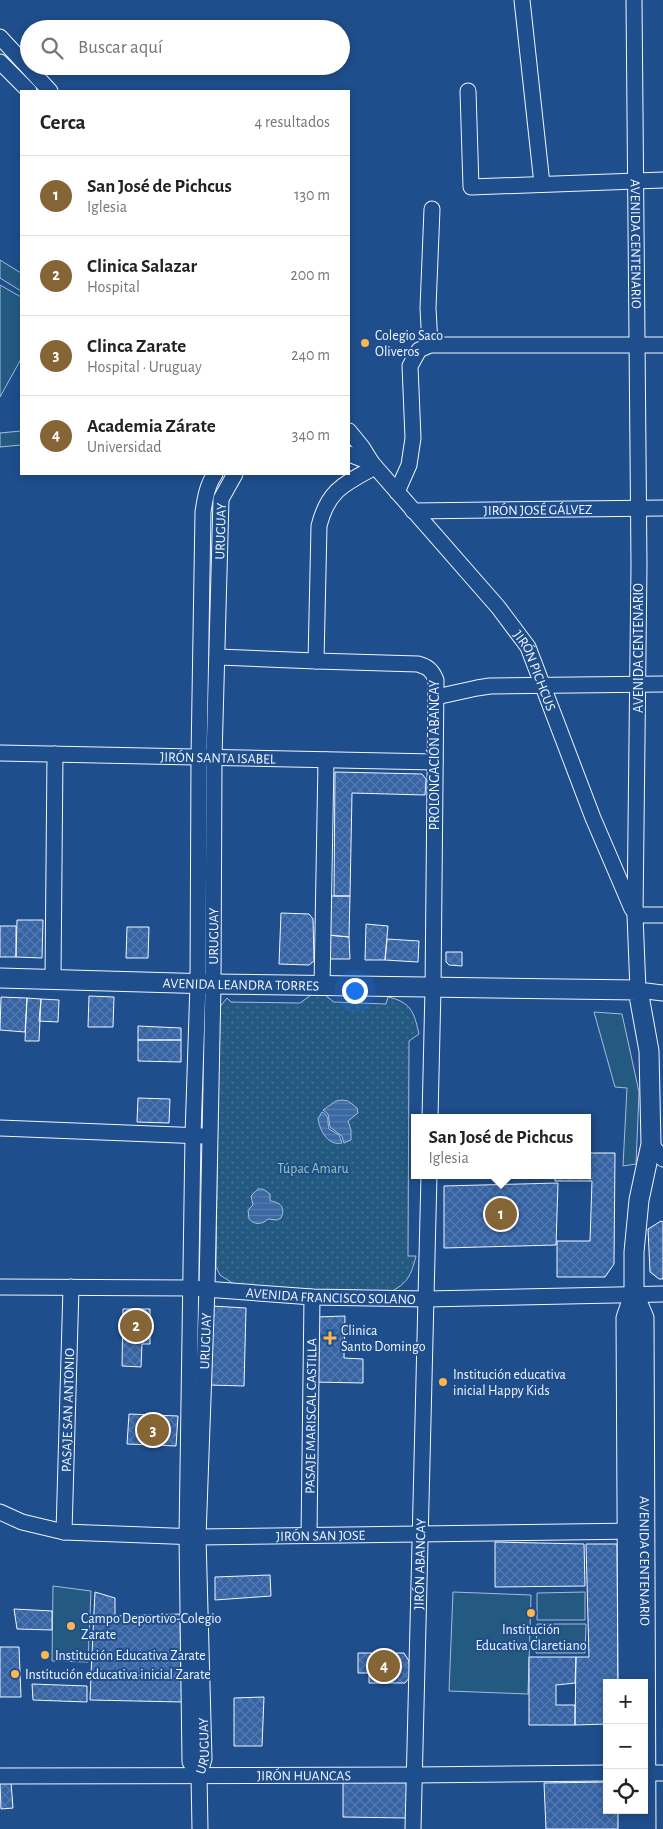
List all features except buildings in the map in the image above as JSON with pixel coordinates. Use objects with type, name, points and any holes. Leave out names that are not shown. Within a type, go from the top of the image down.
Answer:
[{"type":"main road","name":"AVENIDA LEANDRA TORRES","points":[[0,978],[53,978],[206,984],[638,990]]},
{"type":"main road","name":"AVENIDA CENTENARIO","points":[[638,990],[649,1051],[651,1144],[639,1200],[634,1252],[634,1294],[626,1318],[636,1531],[651,1773],[646,1829]]},
{"type":"main road","name":"AVENIDA CENTENARIO","points":[[628,1679],[636,1531]]},
{"type":"main road","points":[[628,1814],[628,1829]]},
{"type":"street","points":[[522,0],[542,184]]},
{"type":"street","name":"AVENIDA CENTENARIO","points":[[634,0],[638,509],[635,915],[638,990]]},
{"type":"street","points":[[0,37],[20,59]]},
{"type":"street","points":[[0,62],[28,90]]},
{"type":"street","points":[[35,75],[49,90]]},
{"type":"street","points":[[468,91],[472,187],[663,180]]},
{"type":"street","points":[[430,345],[428,308],[432,209]]},
{"type":"street","points":[[397,492],[409,465],[413,438],[410,366],[419,350],[430,345],[663,345]]},
{"type":"street","points":[[350,432],[362,446],[373,465]]},
{"type":"street","points":[[350,454],[373,465]]},
{"type":"street","points":[[218,657],[316,661],[319,526],[323,510],[341,486],[373,465]]},
{"type":"street","name":"JIRÓN PICHCUS","points":[[373,465],[498,607],[528,647],[593,818],[635,915]]},
{"type":"street","name":"URUGUAY","points":[[192,1537],[207,1288],[209,1136],[206,984],[203,512],[205,497],[213,475]]},
{"type":"street","name":"URUGUAY","points":[[206,758],[218,657],[222,499],[234,475]]},
{"type":"street","name":"JIRÓN JOSÉ GÁLVEZ","points":[[413,511],[663,508]]},
{"type":"street","name":"PROLONGACIÓN ABANCAY","points":[[316,661],[418,664],[426,666],[432,671],[436,680],[430,1114]]},
{"type":"street","points":[[436,697],[476,688],[501,686],[542,687],[663,684]]},
{"type":"street","name":"JIRÓN SANTA ISABEL","points":[[0,753],[435,762]]},
{"type":"street","points":[[53,978],[56,754]]},
{"type":"street","points":[[322,986],[326,760]]},
{"type":"street","points":[[635,915],[663,915]]},
{"type":"street","name":"URUGUAY","points":[[200,1829],[199,1774],[204,1759],[192,1537],[191,1288],[193,1135],[206,984]]},
{"type":"street","name":"AVENIDA LEANDRA TORRES","points":[[638,990],[663,993]]},
{"type":"street","points":[[0,1128],[209,1136]]},
{"type":"street","points":[[651,1144],[663,1159]]},
{"type":"street","points":[[426,1299],[429,1179]]},
{"type":"street","name":"AVENIDA FRANCISCO SOLANO","points":[[0,1287],[207,1288],[312,1297],[426,1299],[663,1294]]},
{"type":"street","name":"PASAJE SAN ANTONIO","points":[[64,1532],[71,1287]]},
{"type":"street","name":"PASAJE MARISCAL CASTILLA","points":[[309,1535],[312,1297]]},
{"type":"street","name":"JIRÓN ABANCAY","points":[[413,1829],[426,1299]]},
{"type":"street","name":"JIRÓN SAN JOSE","points":[[0,1512],[22,1522],[64,1532],[192,1537],[636,1531]]},
{"type":"street","name":"JIRÓN HUANCAS","points":[[0,1776],[603,1773]]},
{"type":"green space","points":[[0,260],[20,272],[20,290],[0,278]]},
{"type":"green space","points":[[0,285],[20,296],[20,361],[0,397]]},
{"type":"green space","points":[[20,431],[20,445],[0,447],[0,433]]},
{"type":"green space","name":"Túpac Amaru","points":[[311,995],[325,995],[334,1002],[386,1004],[388,997],[396,999],[407,1005],[410,1009],[419,1034],[409,1041],[408,1256],[416,1256],[412,1271],[406,1280],[398,1288],[385,1295],[237,1286],[220,1275],[216,1267],[219,1008],[227,998],[231,1002],[300,1003]]},
{"type":"green space","points":[[594,1012],[622,1014],[639,1092],[636,1164],[623,1166],[627,1088],[615,1087]]},
{"type":"green space","name":"Campo Deportivo-Colegio Zarate","points":[[53,1586],[91,1591],[88,1662],[52,1661]]},
{"type":"green space","points":[[453,1592],[531,1595],[528,1694],[449,1691]]},
{"type":"green space","points":[[585,1592],[585,1620],[537,1620],[537,1593]]},
{"type":"green space","points":[[537,1624],[586,1624],[585,1653],[536,1653]]},
{"type":"shaded area","points":[[336,1101],[348,1101],[357,1108],[358,1113],[348,1121],[351,1130],[351,1140],[344,1143],[342,1136],[330,1127],[328,1114],[323,1110]]},
{"type":"shaded area","points":[[322,1112],[327,1117],[329,1129],[339,1135],[342,1143],[329,1140],[323,1133],[318,1119]]},
{"type":"shaded area","points":[[258,1189],[263,1189],[270,1194],[270,1201],[281,1206],[283,1211],[281,1218],[277,1220],[268,1219],[258,1224],[249,1219],[248,1210],[253,1205],[251,1196]]},
{"type":"place","name":"Colegio Saco Oliveros","points":[[365,343]]},
{"type":"place","name":"San José de Pichcus","points":[[501,1214]]},
{"type":"place","name":"Clinica Salazar","points":[[136,1326]]},
{"type":"place","name":"Clinica Santo Domingo","points":[[330,1338]]},
{"type":"place","name":"Institución educativa inicial Happy Kids","points":[[443,1382]]},
{"type":"place","name":"Clinca Zarate","points":[[153,1430]]},
{"type":"place","name":"Institución Educativa Claretiano","points":[[531,1613]]},
{"type":"place","name":"Campo Deportivo-Colegio Zarate","points":[[71,1626]]},
{"type":"place","name":"Institución Educativa Zarate","points":[[45,1655]]},
{"type":"place","name":"Academia Zárate","points":[[384,1666]]},
{"type":"place","name":"Institución educativa inicial Zarate","points":[[15,1674]]}]
